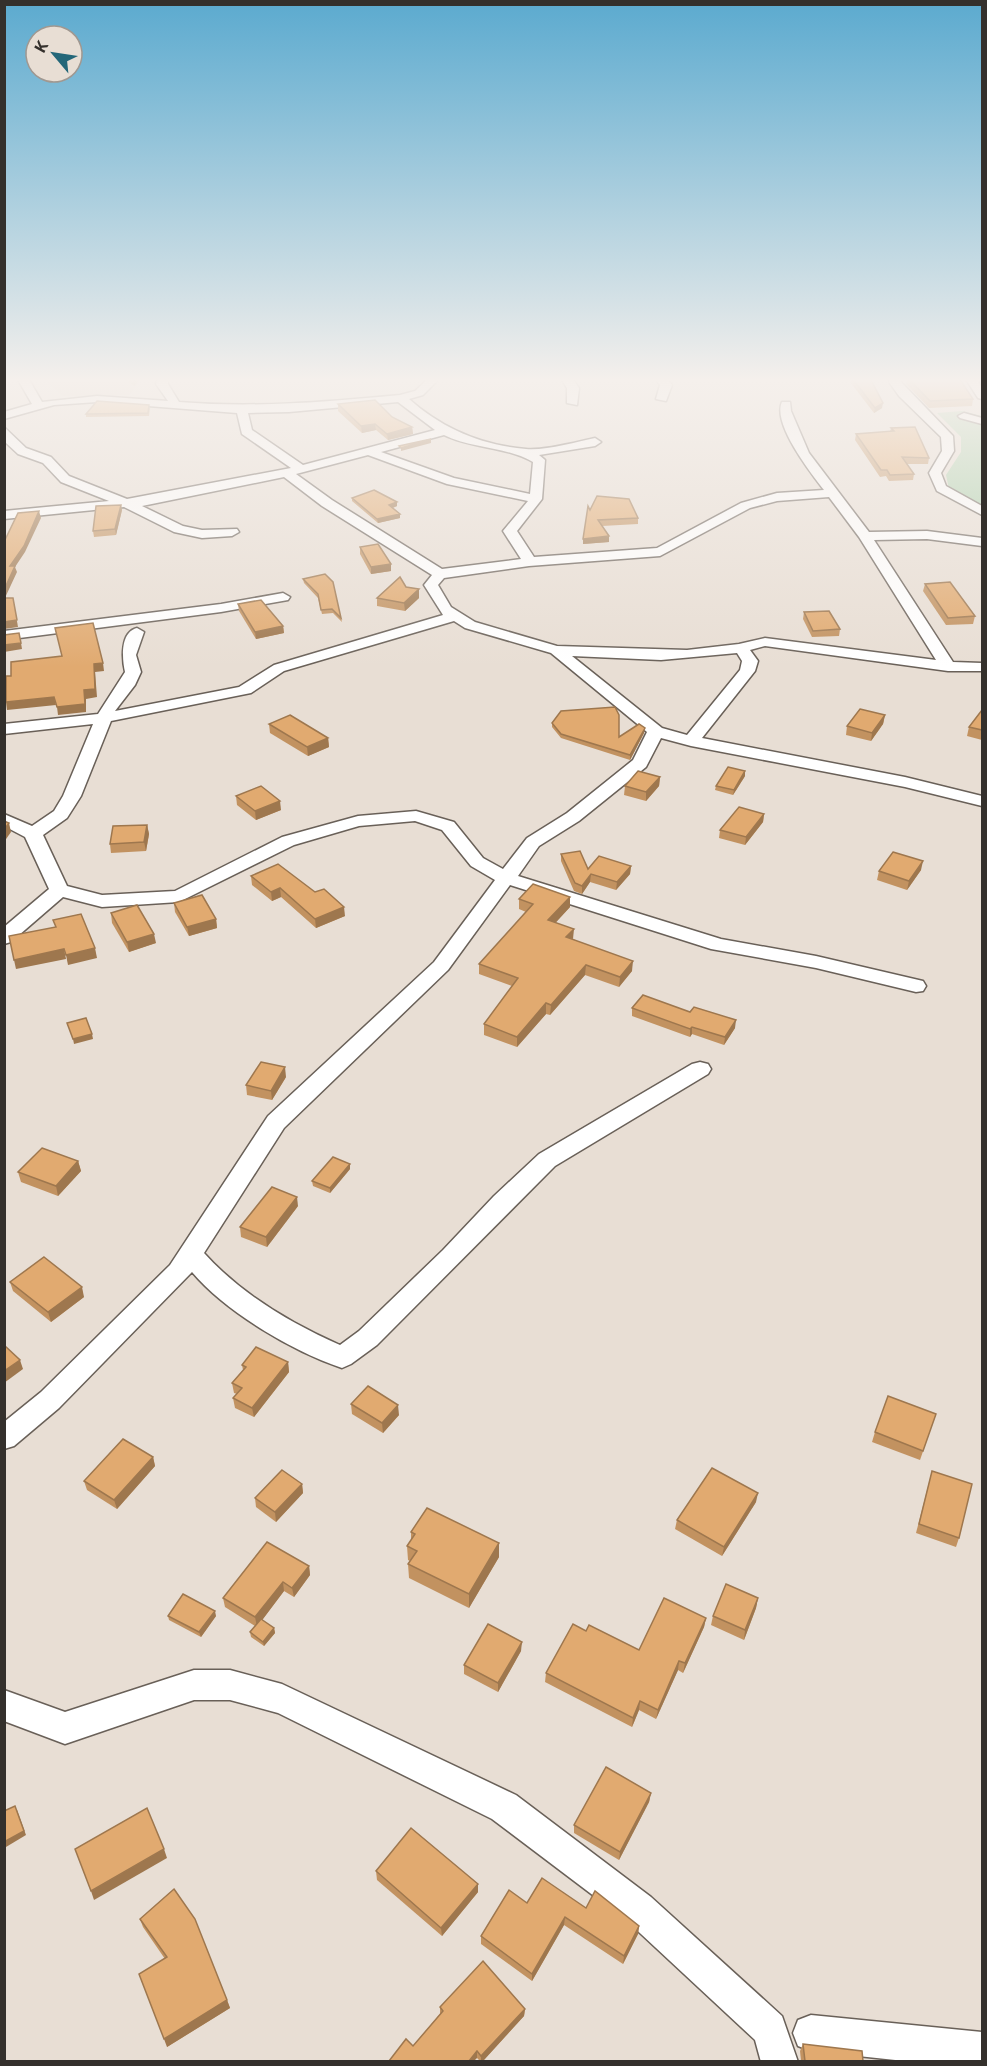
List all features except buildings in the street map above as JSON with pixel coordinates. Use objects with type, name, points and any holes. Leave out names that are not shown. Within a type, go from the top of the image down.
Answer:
[{"type":"street","points":[[61,474],[65,479],[147,512],[179,529],[201,534],[231,532]]},
{"type":"street","points":[[4,531],[8,515],[123,504],[279,474]]},
{"type":"street","points":[[288,474],[327,503],[440,574],[529,562],[660,552],[680,544],[705,525],[759,500],[833,493]]},
{"type":"street","points":[[433,474],[451,481],[536,499]]},
{"type":"street","points":[[529,562],[510,531],[536,499],[538,474]]},
{"type":"street","points":[[819,474],[865,536],[948,666]]},
{"type":"street","points":[[936,474],[942,488],[982,511]]},
{"type":"street","points":[[865,536],[927,535],[982,542]]},
{"type":"street","points":[[440,574],[431,585],[445,610],[470,625],[556,650],[665,657],[742,649],[765,642],[948,666],[982,667]]},
{"type":"street","points":[[4,636],[221,608],[283,597]]},
{"type":"street","points":[[4,729],[104,718],[151,707],[222,696],[245,690],[279,668],[456,616]]},
{"type":"street","points":[[33,834],[61,814],[72,796],[109,706],[127,685],[133,672],[128,656],[137,632]]},
{"type":"street","points":[[691,741],[747,671],[750,661],[742,649]]},
{"type":"street","points":[[556,650],[656,731],[691,741],[905,782],[982,801]]},
{"type":"street","points":[[4,1438],[50,1400],[179,1272],[276,1122],[441,966],[533,842],[573,817],[640,763],[656,731]]},
{"type":"street","points":[[4,819],[33,834],[59,890],[102,902],[179,896],[288,841],[358,821],[416,816],[448,826],[477,862],[506,878],[718,945],[816,962],[916,986]]},
{"type":"street","points":[[4,938],[59,890]]},
{"type":"street","points":[[191,1254],[212,1278],[288,1333],[342,1357],[368,1338],[452,1257],[502,1202],[547,1160],[700,1069]]},
{"type":"street","points":[[4,1705],[65,1728],[156,1696],[194,1686],[230,1685],[282,1699],[504,1807],[639,1909],[769,2029],[780,2061]]},
{"type":"street","points":[[811,2033],[982,2050]]},
{"type":"green space","points":[[982,474],[982,507],[949,489],[946,475]]}]
